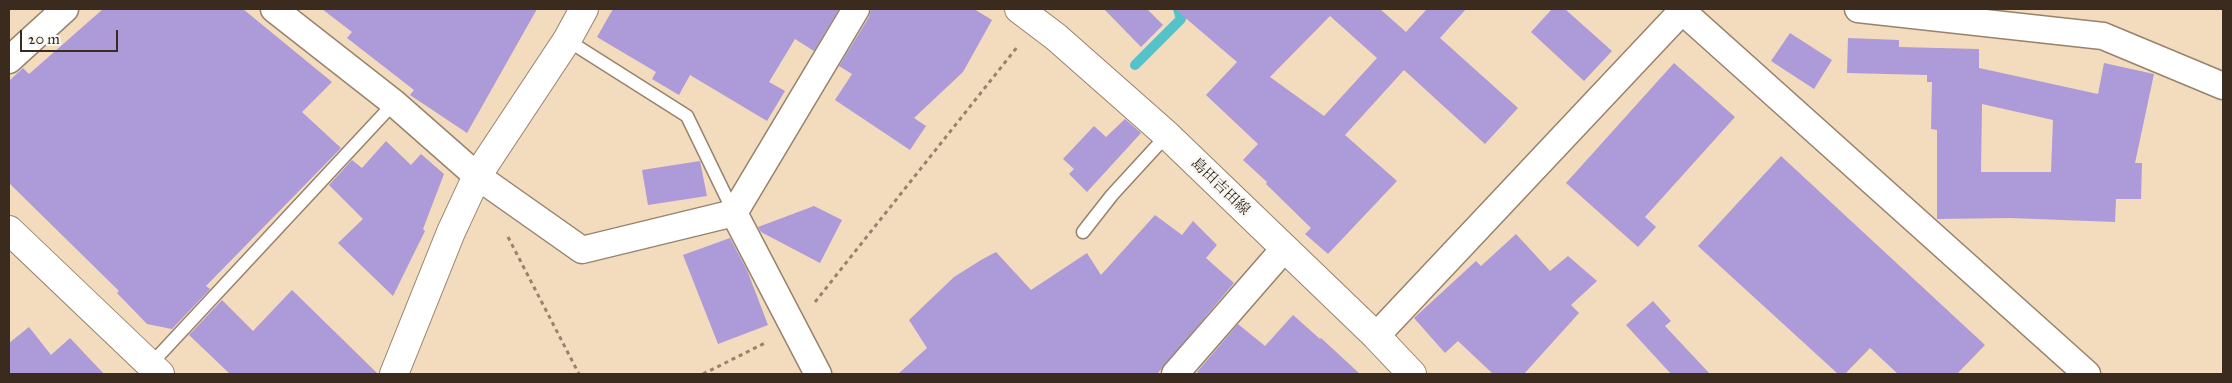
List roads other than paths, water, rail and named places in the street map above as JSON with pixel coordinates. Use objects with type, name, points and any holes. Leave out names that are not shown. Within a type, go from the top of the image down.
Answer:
[{"type":"street","points":[[11,53],[65,9]]},
{"type":"street","points":[[274,9],[394,104],[477,176],[582,250],[734,213],[856,9]]},
{"type":"street","points":[[394,374],[451,232],[477,176],[567,40],[584,9]]},
{"type":"street","points":[[1858,9],[2103,36],[2223,86]]},
{"type":"street","points":[[1376,336],[1681,10],[2088,374]]},
{"type":"street","name":"島田吉田線","points":[[1026,13],[1167,135],[1376,336],[1412,374]]},
{"type":"street","points":[[734,213],[818,374]]},
{"type":"street","points":[[9,230],[155,370]]},
{"type":"street","points":[[1175,374],[1284,249]]},
{"type":"lane","points":[[567,40],[687,116],[734,213]]},
{"type":"lane","points":[[155,370],[394,104]]},
{"type":"lane","points":[[1083,232],[1112,195],[1167,135]]},
{"type":"waterway","points":[[1135,65],[1181,19],[1178,9]]}]
